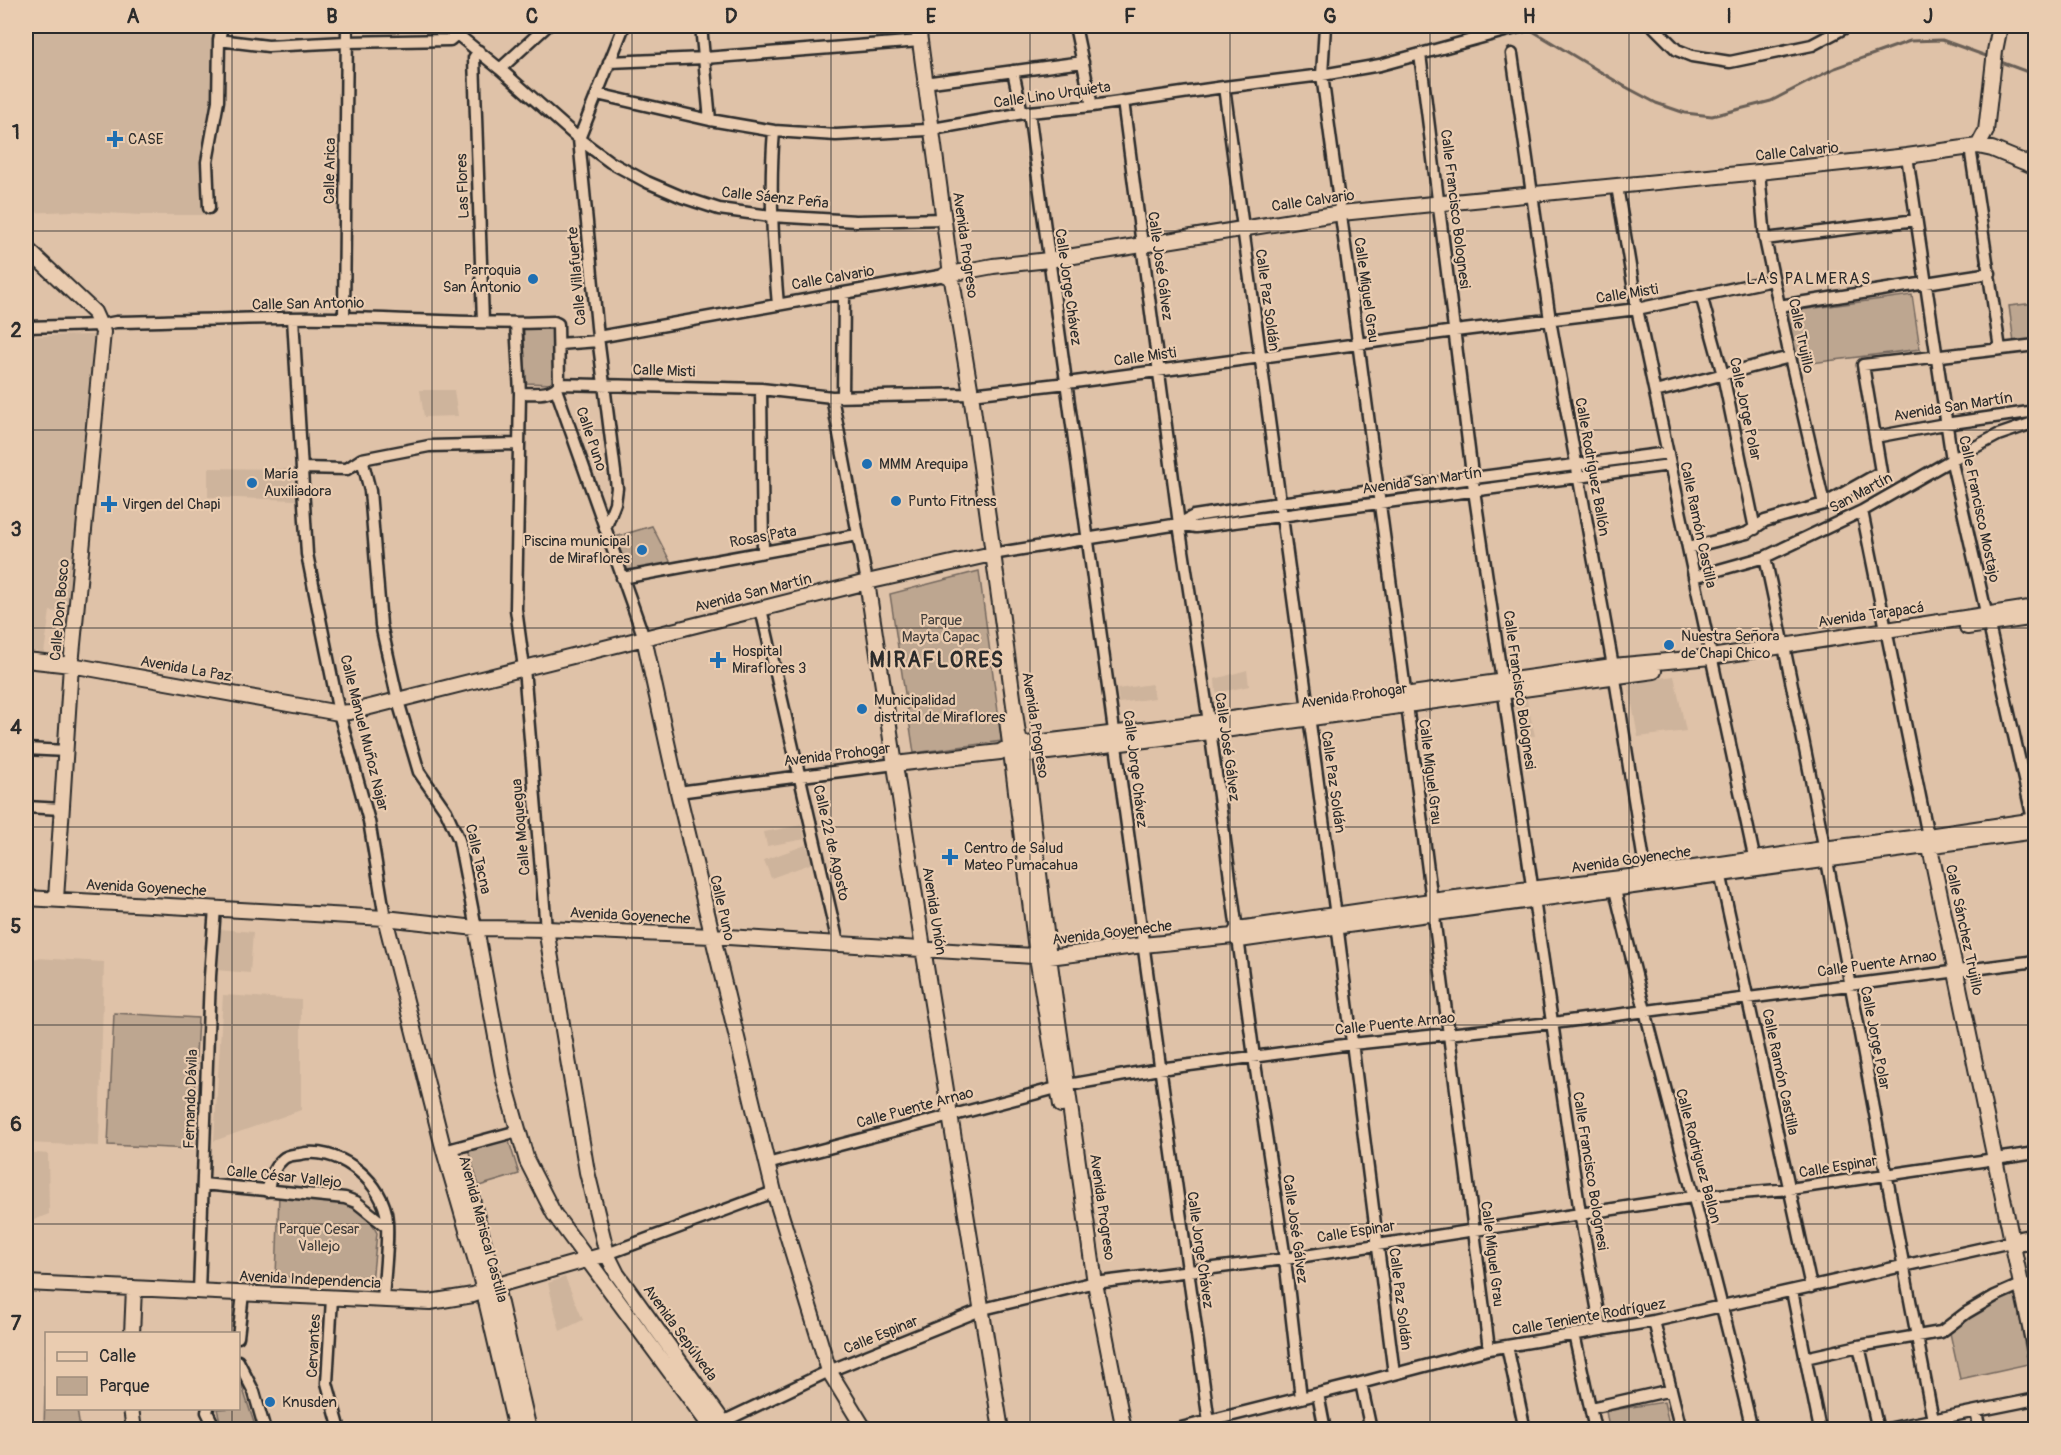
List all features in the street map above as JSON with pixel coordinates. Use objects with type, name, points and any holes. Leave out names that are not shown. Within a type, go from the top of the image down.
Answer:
[{"type":"street","points":[[209,208],[207,162],[218,101],[219,40],[222,26]]},
{"type":"street","name":"Calle Arica","points":[[344,318],[347,26]]},
{"type":"street","name":"Calle Sáenz Peña","points":[[447,26],[479,51],[579,139],[610,162],[646,182],[682,197],[719,209],[771,216],[856,221],[942,219]]},
{"type":"street","points":[[500,69],[547,26]]},
{"type":"street","name":"Calle Villafuerte","points":[[605,529],[615,503],[617,488],[598,339],[579,139],[624,26]]},
{"type":"street","points":[[701,26],[710,120]]},
{"type":"street","name":"Avenida Progreso","points":[[912,26],[918,41],[929,130]]},
{"type":"street","name":"Avenida Progreso","points":[[918,26],[918,41],[948,274],[967,394],[988,554],[1018,735],[1013,751],[1091,1283],[1115,1430]]},
{"type":"street","points":[[1075,26],[1092,106]]},
{"type":"street","name":"Calle Miguel Grau","points":[[1325,26],[1322,75],[1406,700],[1489,1349]]},
{"type":"street","name":"Calle Lino Urquieta","points":[[597,94],[710,120],[774,131],[836,135],[929,130],[1026,112],[1092,106],[1380,65],[1523,26]]},
{"type":"street","points":[[1653,26],[1677,50],[1692,56],[1730,62],[1812,45],[1848,26]]},
{"type":"street","points":[[2000,26],[1986,131],[1974,147],[2001,349]]},
{"type":"street","points":[[219,40],[268,46],[450,40],[458,34]]},
{"type":"street","points":[[609,62],[705,58],[918,41]]},
{"type":"street","name":"Las Flores","points":[[479,51],[474,58],[483,322]]},
{"type":"street","name":"Calle Francisco Bolognesi","points":[[1420,54],[1474,490],[1580,1213],[1601,1329]]},
{"type":"street","name":"Calle Rodríguez Ballón","points":[[1512,54],[1550,320],[1614,671],[1647,880]]},
{"type":"street","points":[[924,83],[1083,62]]},
{"type":"street","name":"Calle Jorge Chávez","points":[[1013,71],[1026,112],[1067,383],[1209,1425]]},
{"type":"street","name":"Calle Paz Soldán","points":[[1224,87],[1337,921],[1394,1374]]},
{"type":"street","name":"Calle José Gálvez","points":[[1123,101],[1179,524],[1210,727],[1254,1057],[1285,1259],[1301,1398]]},
{"type":"street","points":[[774,131],[770,173],[778,305]]},
{"type":"street","name":"Calle Calvario","points":[[559,344],[598,339],[993,266],[1049,260],[1341,213],[1759,172],[1974,147],[1992,149],[2036,167]]},
{"type":"street","name":"Calle Francisco Mostajo","points":[[1907,156],[1945,424],[2035,825]]},
{"type":"street","name":"Calle Trujillo","points":[[1759,172],[1765,239],[1773,280],[1824,504]]},
{"type":"street","name":"Calle Ramón Castilla","points":[[1617,186],[1637,309],[1756,864]]},
{"type":"street","points":[[1765,239],[1916,220]]},
{"type":"street","name":"Calle Don Bosco","points":[[26,238],[100,307],[102,316],[100,325],[103,332],[71,665],[56,899]]},
{"type":"street","points":[[26,248],[94,312],[100,325]]},
{"type":"street","points":[[1779,306],[1990,273]]},
{"type":"street","name":"Calle Misti","points":[[520,393],[550,392],[558,386],[603,384],[761,389],[838,397],[967,394],[1637,309],[1773,280]]},
{"type":"street","name":"Avenida Unión","points":[[843,293],[838,397],[857,535],[867,582],[923,948],[1001,1430]]},
{"type":"street","name":"Calle Jorge Polar","points":[[1701,295],[1723,375],[1755,529]]},
{"type":"street","name":"Calle San Antonio","points":[[26,327],[100,325],[116,322],[293,318],[554,322],[558,324],[559,344]]},
{"type":"street","name":"Calle Manuel Muñoz Najar","points":[[293,318],[307,554],[339,713],[369,821],[385,918],[444,1151]]},
{"type":"street","name":"Calle Moquegua","points":[[516,323],[520,393],[516,609],[524,668],[546,928],[587,1172],[607,1254]]},
{"type":"street","name":"Calle Puno","points":[[559,344],[558,386],[644,638],[678,792],[774,1192],[829,1371],[865,1430]]},
{"type":"street","points":[[1688,548],[1755,529],[1765,521],[1824,504],[1881,472],[1863,365],[2036,345]]},
{"type":"street","points":[[1655,392],[1790,357]]},
{"type":"street","points":[[761,389],[763,552]]},
{"type":"street","name":"Avenida San Martín","points":[[1875,436],[2036,411]]},
{"type":"street","name":"San Martín","points":[[1694,577],[1765,557],[1862,511],[1998,435],[2036,422]]},
{"type":"street","points":[[302,468],[347,469],[362,459],[429,446],[519,444]]},
{"type":"street","name":"Calle Tacna","points":[[362,459],[370,491],[381,625],[398,701],[419,772],[446,811],[459,840],[504,1080],[518,1131],[527,1161],[554,1214],[587,1260]]},
{"type":"street","name":"Avenida San Martín","points":[[1179,524],[1194,516],[1279,503],[1576,465],[1669,459]]},
{"type":"street","name":"Avenida San Martín","points":[[339,713],[398,701],[867,582],[988,554],[1179,524],[1196,527],[1578,477],[1669,459]]},
{"type":"street","name":"Calle Sánchez Trujillo","points":[[1862,511],[1928,841],[2036,1356]]},
{"type":"street","name":"Rosas Pata","points":[[622,578],[857,535]]},
{"type":"street","name":"Calle Jorge Polar","points":[[1765,557],[1850,985],[1932,1420]]},
{"type":"street","name":"Avenida Tarapacá","points":[[1712,660],[1988,619],[2036,607]]},
{"type":"street","name":"Calle 22 de Agosto","points":[[761,609],[838,943]]},
{"type":"street","name":"Avenida Tarapacá","points":[[1988,619],[2036,617]]},
{"type":"street","name":"Avenida La Paz","points":[[26,660],[71,665],[339,713]]},
{"type":"street","name":"Avenida Prohogar","points":[[678,792],[800,775],[1210,727],[1614,671],[1712,660]]},
{"type":"street","points":[[26,749],[66,751]]},
{"type":"street","points":[[26,807],[62,809]]},
{"type":"street","name":"Avenida Goyeneche","points":[[26,898],[385,918],[476,928],[546,928],[712,936],[1043,957],[1237,935],[2035,825]]},
{"type":"street","name":"Calle Ramón Castilla","points":[[1720,870],[1811,1287]]},
{"type":"street","name":"Avenida Goyeneche","points":[[1532,895],[1615,890],[1647,880]]},
{"type":"street","name":"Calle Rodriguez Ballon","points":[[1615,890],[1692,1197],[1723,1306],[1752,1430]]},
{"type":"street","name":"Fernando Dávila","points":[[199,1292],[215,908]]},
{"type":"street","name":"Calle Puente Arnao","points":[[767,1164],[1063,1086],[1159,1069],[1352,1044],[1552,1023],[2036,961]]},
{"type":"street","points":[[444,1151],[518,1131]]},
{"type":"street","points":[[460,1146],[470,1192]]},
{"type":"street","name":"Avenida Mariscal Castilla","points":[[444,1151],[453,1155],[470,1192],[489,1289],[519,1414],[529,1430]]},
{"type":"street","name":"Avenida Mariscal Castilla","points":[[444,1151],[489,1289]]},
{"type":"street","points":[[267,1191],[273,1170],[284,1157],[309,1152],[342,1159],[364,1176],[386,1213],[383,1300]]},
{"type":"street","name":"Calle Espinar","points":[[717,1427],[829,1371],[983,1309],[1091,1283],[1285,1259],[1692,1197],[1790,1189],[2036,1154]]},
{"type":"street","name":"Calle César Vallejo","points":[[203,1184],[345,1198],[356,1202],[387,1227]]},
{"type":"street","points":[[587,1260],[774,1192]]},
{"type":"street","name":"Calle Teniente Rodríguez","points":[[1173,1430],[1209,1425],[1301,1398],[1489,1349],[1654,1321],[1902,1267],[2036,1234]]},
{"type":"street","name":"Calle Teniente Rodríguez","points":[[2011,1242],[2021,1245],[2036,1242]]},
{"type":"street","name":"Avenida Sepúlveda","points":[[607,1254],[617,1274],[717,1427]]},
{"type":"street","name":"Avenida Sepúlveda","points":[[587,1260],[717,1427]]},
{"type":"street","name":"Avenida Independencia","points":[[26,1283],[430,1302],[453,1299],[587,1260]]},
{"type":"street","name":"Avenida Progreso","points":[[1091,1283],[1124,1430]]},
{"type":"street","points":[[1806,1358],[1944,1331],[1966,1313],[1995,1296],[2020,1285],[2036,1284]]},
{"type":"street","points":[[132,1332],[134,1288]]},
{"type":"street","points":[[1792,1291],[1820,1430]]},
{"type":"street","points":[[239,1332],[243,1294]]},
{"type":"street","name":"Cervantes","points":[[332,1298],[327,1383],[340,1430]]},
{"type":"street","points":[[1654,1321],[1681,1430]]},
{"type":"street","points":[[1574,1334],[1595,1430]]},
{"type":"street","points":[[1507,1346],[1526,1430]]},
{"type":"street","points":[[1859,1346],[1880,1430],[1913,1427],[1932,1420],[2036,1399]]},
{"type":"street","points":[[240,1365],[254,1392],[265,1430]]},
{"type":"street","points":[[1361,1383],[1371,1430]]},
{"type":"street","points":[[1590,1408],[1671,1390]]},
{"type":"street","points":[[1318,1394],[1325,1430]]},
{"type":"street","points":[[131,1410],[134,1430]]},
{"type":"street","points":[[208,1410],[216,1430]]},
{"type":"street","points":[[1976,1412],[1980,1430]]},
{"type":"street","name":"Avenida Mariscal Castilla","points":[[516,1430],[519,1414]]},
{"type":"shaded area","name":"CASE","points":[[26,26],[217,26],[213,40],[213,93],[210,117],[200,161],[206,215],[140,215],[72,211],[26,213]]},
{"type":"shaded area","points":[[98,335],[68,614],[50,611],[44,653],[30,650],[33,609],[26,607],[26,336]]},
{"type":"shaded area","points":[[420,390],[454,390],[458,416],[424,417]]},
{"type":"shaded area","name":"María Auxiliadora","points":[[208,468],[294,469],[296,500],[208,497]]},
{"type":"shaded area","points":[[1247,670],[1249,686],[1216,693],[1215,679]]},
{"type":"shaded area","points":[[1674,676],[1686,731],[1638,737],[1628,682]]},
{"type":"shaded area","points":[[1152,684],[1155,698],[1119,703],[1117,689]]},
{"type":"shaded area","points":[[1526,696],[1535,736],[1519,735],[1514,697]]},
{"type":"shaded area","points":[[802,825],[805,839],[767,846],[764,832]]},
{"type":"shaded area","points":[[806,845],[813,863],[771,878],[764,860]]},
{"type":"shaded area","points":[[219,929],[253,932],[250,973],[216,970]]},
{"type":"shaded area","points":[[37,958],[104,962],[99,1146],[26,1143],[26,962]]},
{"type":"shaded area","points":[[223,995],[301,1000],[301,1110],[214,1141]]},
{"type":"shaded area","points":[[26,1152],[48,1154],[49,1214],[26,1223]]},
{"type":"shaded area","points":[[565,1277],[583,1320],[560,1331],[548,1283]]},
{"type":"green space","points":[[1912,295],[1920,349],[1796,365],[1785,312]]},
{"type":"green space","points":[[2035,303],[2035,339],[2014,343],[2009,306]]},
{"type":"green space","points":[[524,329],[554,329],[554,384],[525,383]]},
{"type":"green space","name":"Piscina municipal de Miraflores","points":[[652,526],[671,563],[629,573],[615,537]]},
{"type":"green space","name":"Parque Mayta Capac","points":[[979,571],[1002,741],[914,753],[890,594]]},
{"type":"green space","points":[[114,1013],[198,1018],[191,1149],[108,1145]]},
{"type":"green space","points":[[508,1138],[519,1174],[479,1186],[468,1150]]},
{"type":"green space","name":"Parque Cesar Vallejo","points":[[279,1195],[355,1204],[368,1217],[377,1233],[372,1282],[276,1276]]},
{"type":"green space","points":[[2013,1295],[2016,1296],[2028,1364],[1960,1379],[1950,1333],[1978,1309]]},
{"type":"green space","points":[[240,1380],[256,1429],[222,1429],[217,1410],[240,1410]]},
{"type":"green space","points":[[45,1392],[45,1410],[77,1410],[80,1429],[44,1429]]},
{"type":"green space","points":[[1664,1402],[1670,1429],[1609,1429],[1606,1411]]},
{"type":"waterway","points":[[1257,26],[1286,30],[1309,26]]},
{"type":"waterway","points":[[1526,27],[1656,103],[1685,113],[1712,116],[1771,101],[1835,68],[1910,41],[1942,40],[1989,57]]},
{"type":"waterway","points":[[1998,61],[2036,75]]},
{"type":"place","name":"CASE","points":[[115,139]]},
{"type":"place","name":"Parroquia San Antonio","points":[[533,279]]},
{"type":"place","name":"MMM Arequipa","points":[[867,464]]},
{"type":"place","name":"María Auxiliadora","points":[[252,483]]},
{"type":"place","name":"Punto Fitness","points":[[896,501]]},
{"type":"place","name":"Virgen del Chapi","points":[[109,504]]},
{"type":"place","name":"Piscina municipal de Miraflores","points":[[642,550]]},
{"type":"place","name":"Nuestra Señora de Chapi Chico","points":[[1669,645]]},
{"type":"place","name":"Hospital Miraflores 3","points":[[718,660]]},
{"type":"place","name":"Municipalidad distrital de Miraflores","points":[[862,709]]},
{"type":"place","name":"Centro de Salud Mateo Pumacahua","points":[[950,857]]},
{"type":"place","name":"Knusden","points":[[270,1402]]},
{"type":"district","name":"LAS PALMERAS","points":[[1809,279]]},
{"type":"district","name":"MIRAFLORES","points":[[937,660]]}]
